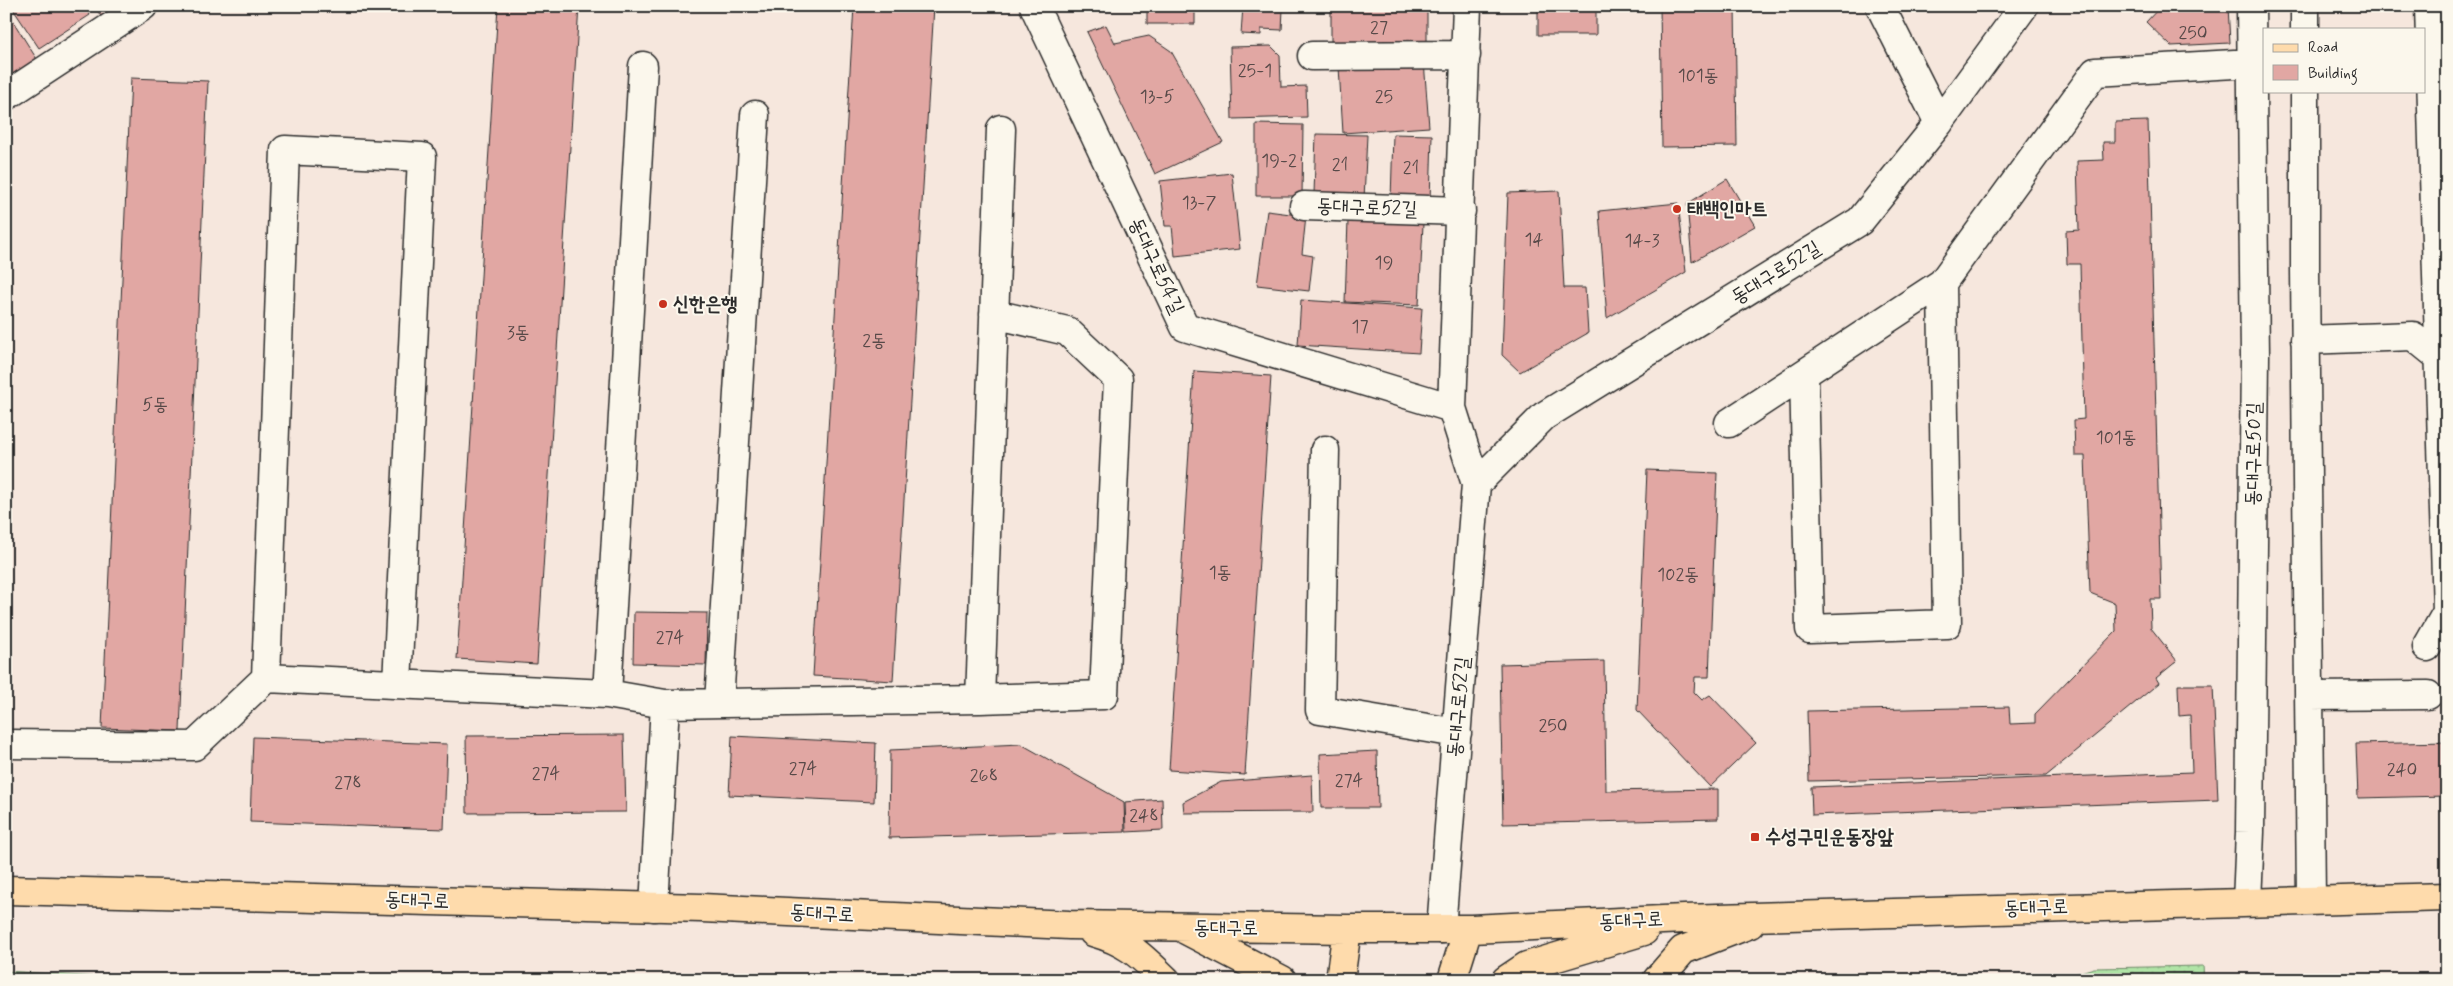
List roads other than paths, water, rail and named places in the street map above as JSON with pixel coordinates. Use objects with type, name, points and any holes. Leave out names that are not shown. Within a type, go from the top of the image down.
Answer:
[{"type":"main road","name":"동대구로","points":[[6,890],[654,907],[1069,925],[1347,929],[1468,929],[1768,916],[2447,897]]},
{"type":"main road","points":[[1657,980],[1683,950],[1768,916]]},
{"type":"main road","points":[[1506,980],[1528,966],[1684,919]]},
{"type":"main road","points":[[1069,925],[1116,939],[1140,955],[1166,980]]},
{"type":"main road","points":[[1183,928],[1282,980]]},
{"type":"main road","points":[[1340,980],[1347,929]]},
{"type":"main road","points":[[1452,980],[1468,929]]},
{"type":"street","name":"동대구로54길","points":[[1034,6],[1185,327],[1452,408]]},
{"type":"street","name":"동대구로52길","points":[[1441,929],[1476,484],[1452,408],[1461,210],[1467,6]]},
{"type":"street","points":[[1880,6],[1940,123]]},
{"type":"street","name":"동대구로52길","points":[[1476,484],[1544,416],[1860,221],[1940,123],[2024,6]]},
{"type":"street","name":"동대구로50길","points":[[2247,902],[2250,832],[2255,356],[2251,6]]},
{"type":"street","points":[[2305,6],[2305,28]]},
{"type":"street","points":[[2428,647],[2446,612],[2442,313],[2430,6]]},
{"type":"street","points":[[6,96],[139,8]]},
{"type":"street","points":[[1312,56],[1466,55]]},
{"type":"street","points":[[1729,423],[1942,282],[2095,72],[2252,62]]},
{"type":"street","points":[[607,694],[643,66]]},
{"type":"street","points":[[2305,92],[2305,340],[2311,900]]},
{"type":"street","points":[[719,703],[755,115]]},
{"type":"street","points":[[980,699],[1001,129]]},
{"type":"street","points":[[6,744],[194,746],[266,678],[285,150],[422,157],[398,684]]},
{"type":"street","name":"동대구로52길","points":[[1304,206],[1461,210]]},
{"type":"street","points":[[1804,374],[1810,629],[1947,624],[1942,282]]},
{"type":"street","points":[[2305,340],[2413,336],[2442,313]]},
{"type":"street","points":[[266,678],[607,694],[665,704],[1104,695],[1118,379],[1067,331],[994,314]]},
{"type":"street","points":[[2413,336],[2443,357]]},
{"type":"street","points":[[1326,450],[1320,710],[1457,733]]},
{"type":"street","points":[[2310,696],[2428,694]]},
{"type":"street","points":[[654,907],[665,704]]},
{"type":"place","name":"태백인마트","points":[[1677,209]]},
{"type":"place","name":"신한은행","points":[[663,304]]},
{"type":"place","name":"수성구민운동장앞","points":[[1755,837]]}]
